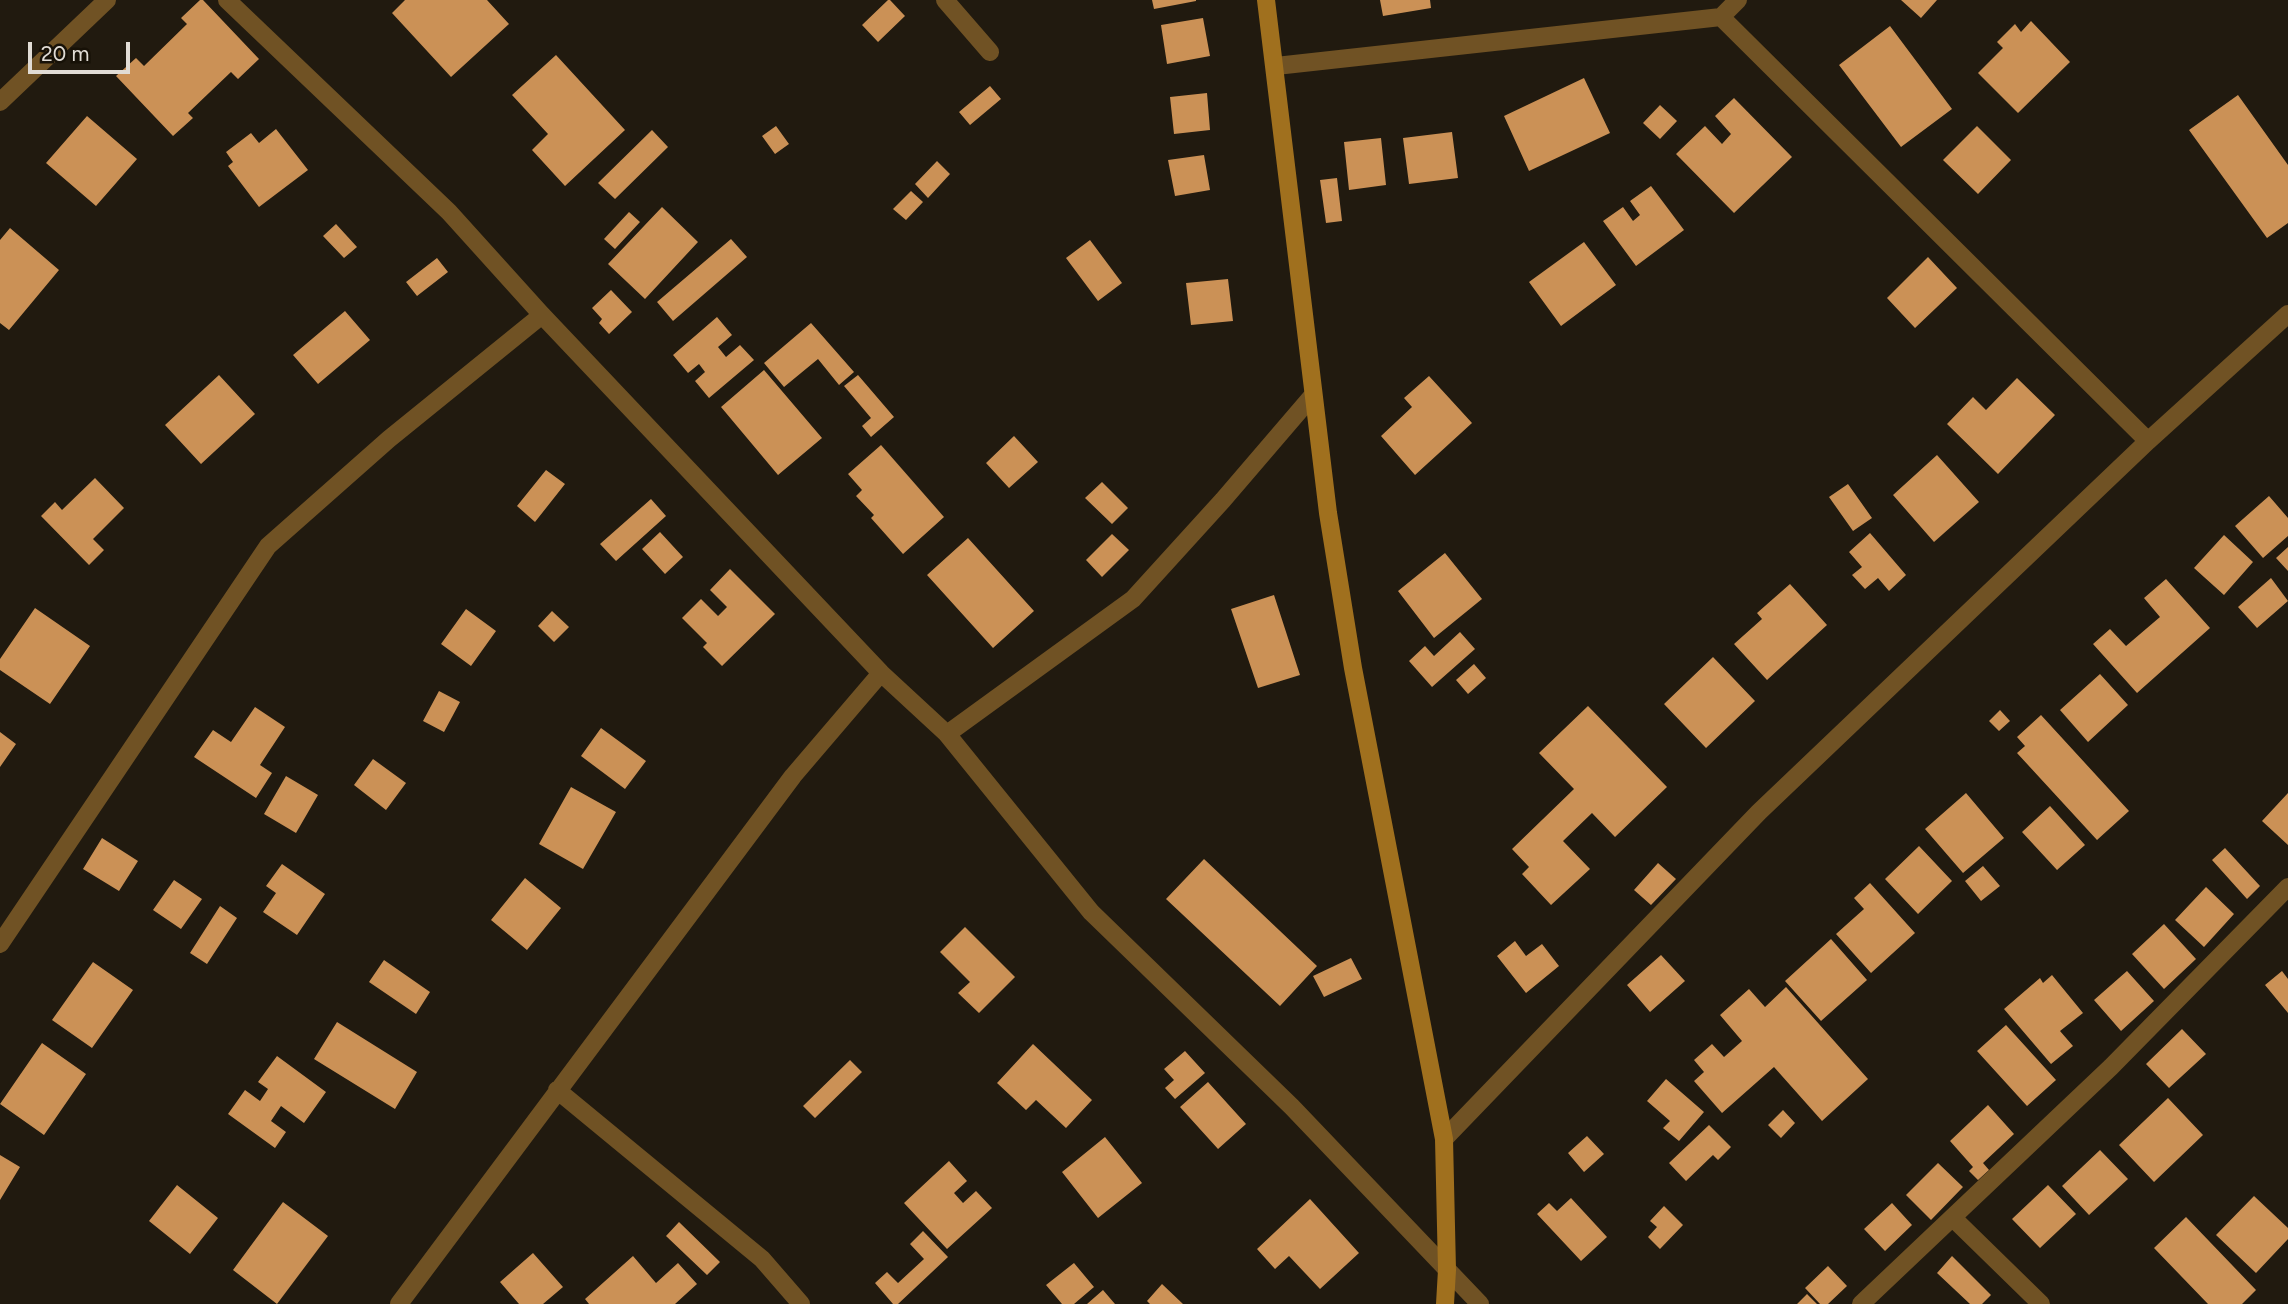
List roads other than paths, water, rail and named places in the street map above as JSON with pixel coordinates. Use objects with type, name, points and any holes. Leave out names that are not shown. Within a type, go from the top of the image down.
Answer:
[{"type":"main road","points":[[1266,0],[1328,513],[1353,668],[1444,1139],[1446,1304]]},
{"type":"street","points":[[0,103],[107,0]]},
{"type":"street","points":[[228,0],[449,212],[542,315],[881,673],[947,734],[1091,912],[1292,1107],[1480,1304]]},
{"type":"street","points":[[945,0],[990,52]]},
{"type":"street","points":[[1276,66],[1721,17],[1738,0]]},
{"type":"street","points":[[1721,17],[2148,441]]},
{"type":"street","points":[[1444,1139],[1759,812],[2148,441],[2288,314]]},
{"type":"street","points":[[0,944],[268,546],[389,439],[542,315]]},
{"type":"street","points":[[947,734],[1133,599],[1313,396]]},
{"type":"street","points":[[399,1304],[793,776],[881,673]]},
{"type":"street","points":[[1861,1304],[1954,1219],[2111,1067],[2288,887]]},
{"type":"street","points":[[557,1090],[762,1259],[801,1304]]},
{"type":"street","points":[[1954,1219],[2041,1304]]}]
